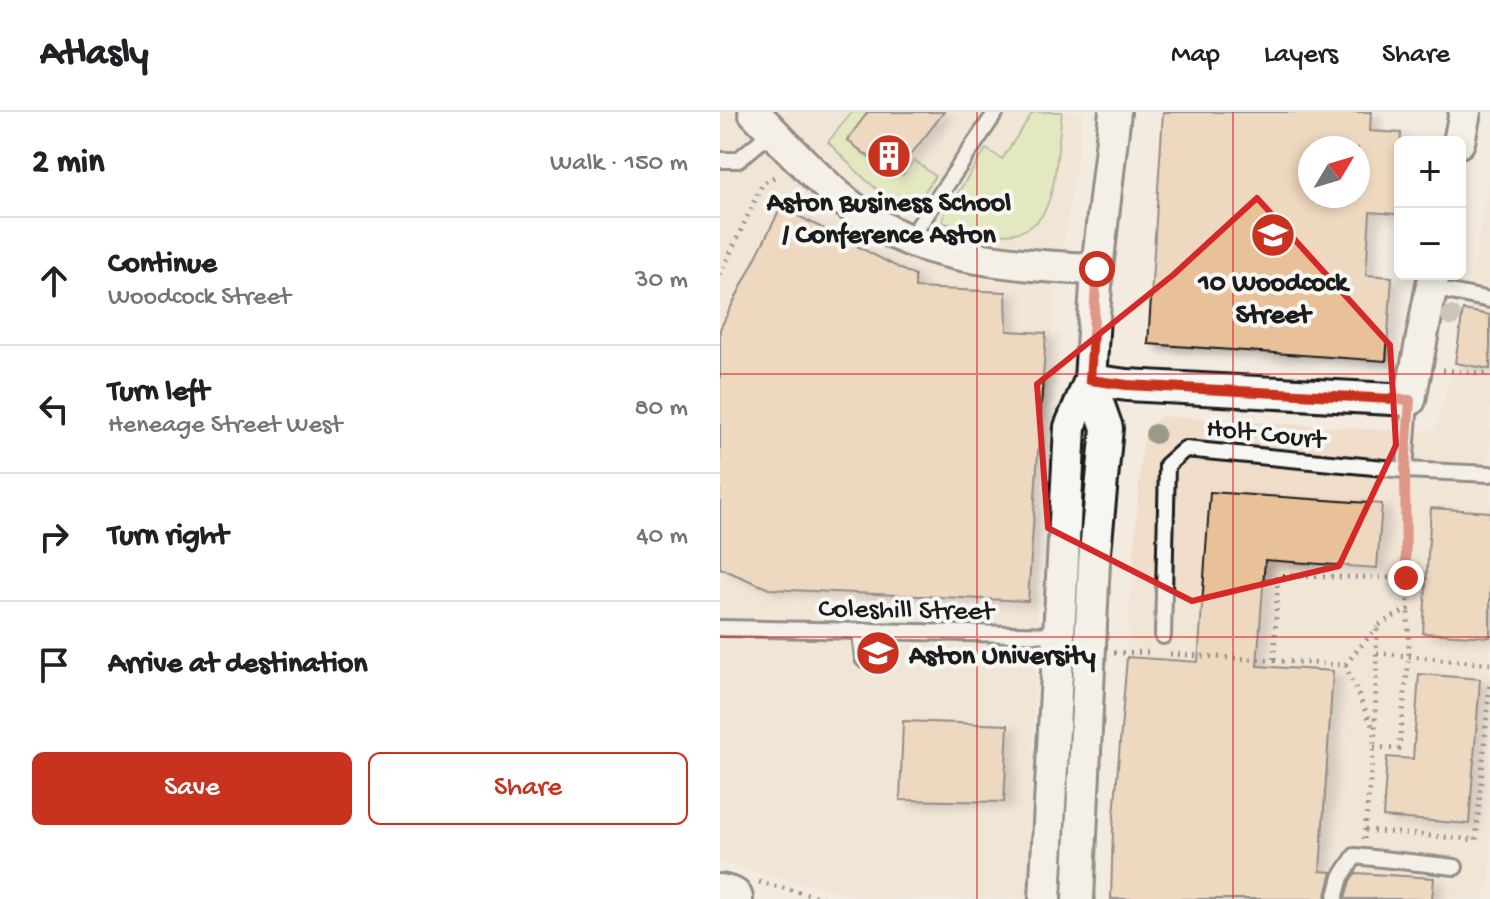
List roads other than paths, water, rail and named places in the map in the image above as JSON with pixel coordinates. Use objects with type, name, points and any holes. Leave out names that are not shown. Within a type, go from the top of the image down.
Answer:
[{"type":"street","points":[[1045,899],[1075,637],[1107,428],[1090,380],[1097,269],[1115,112]]},
{"type":"street","points":[[1460,136],[1465,112]]},
{"type":"street","points":[[763,122],[845,201],[879,225],[909,240],[955,253],[1097,269]]},
{"type":"street","points":[[1090,380],[1127,385],[1410,400],[1432,281]]},
{"type":"street","points":[[1075,637],[1078,899]]},
{"type":"lane","points":[[909,240],[996,112]]},
{"type":"lane","points":[[720,160],[738,160],[763,122]]},
{"type":"lane","points":[[1432,281],[1490,300]]},
{"type":"lane","points":[[1405,470],[1410,400]]},
{"type":"lane","name":"Holt Court","points":[[1163,636],[1167,465],[1185,449],[1405,470],[1490,474]]},
{"type":"lane","name":"Coleshill Street","points":[[720,628],[1075,637]]},
{"type":"lane","points":[[860,633],[863,659]]},
{"type":"lane","points":[[1335,899],[1347,865],[1355,856],[1455,867]]},
{"type":"place","name":"Aston Business School / Conference Aston","points":[[889,156]]},
{"type":"place","name":"10 Woodcock Street","points":[[1273,235]]},
{"type":"place","name":"Aston University","points":[[878,653]]}]
